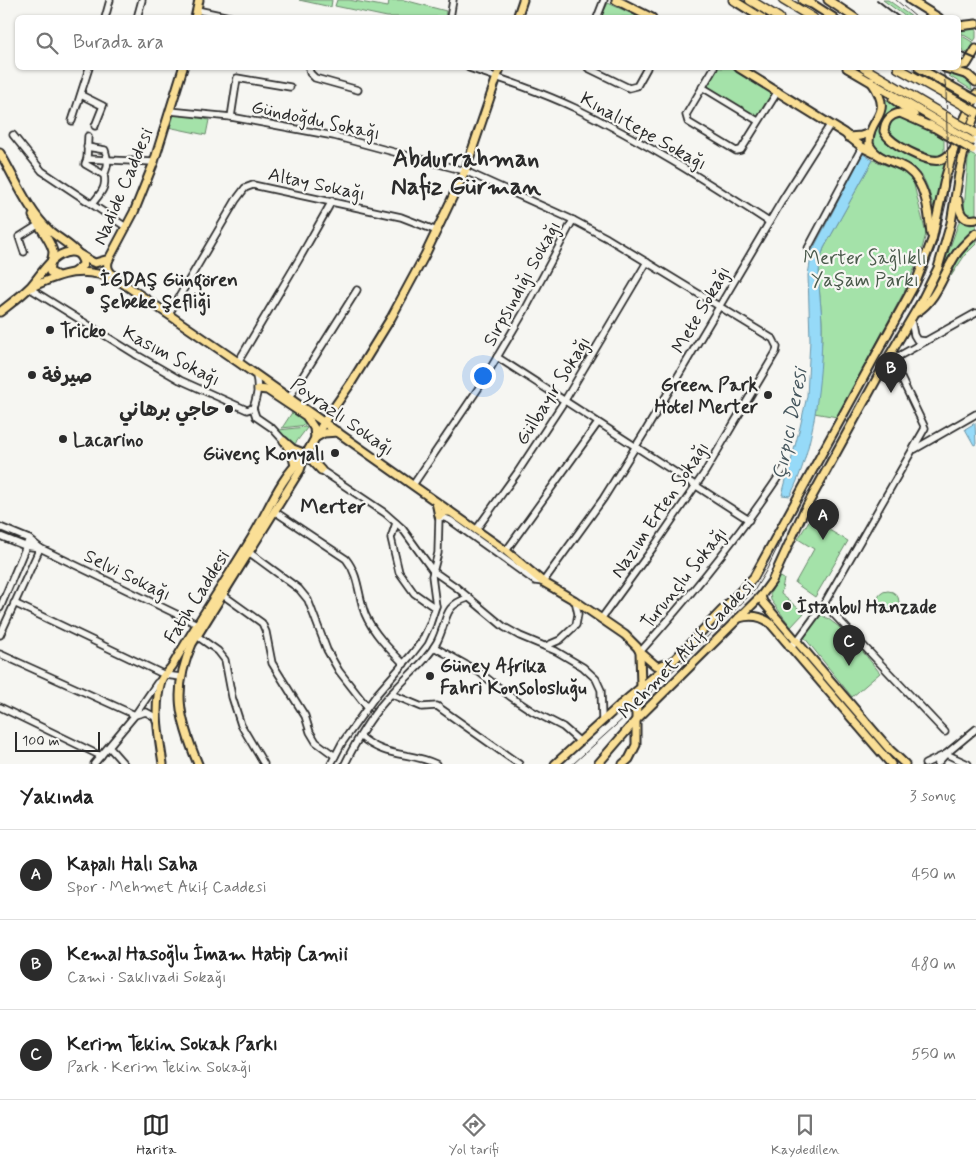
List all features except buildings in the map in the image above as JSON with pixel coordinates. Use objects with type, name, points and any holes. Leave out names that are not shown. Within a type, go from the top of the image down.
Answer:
[{"type":"highway","points":[[750,0],[774,15]]},
{"type":"highway","points":[[783,0],[808,15]]},
{"type":"highway","points":[[867,70],[954,134],[975,143]]},
{"type":"highway","points":[[902,70],[976,112]]},
{"type":"main road","points":[[196,14],[200,0]]},
{"type":"main road","points":[[518,15],[524,0]]},
{"type":"main road","points":[[616,0],[646,15]]},
{"type":"main road","points":[[733,0],[757,15]]},
{"type":"main road","points":[[821,0],[844,15]]},
{"type":"main road","points":[[828,0],[850,15]]},
{"type":"main road","points":[[910,0],[934,15]]},
{"type":"main road","points":[[806,1],[829,15]]},
{"type":"main road","points":[[961,26],[976,24]]},
{"type":"main road","points":[[961,65],[967,64],[976,49]]},
{"type":"main road","name":"Nadide Caddesi","points":[[109,259],[134,212],[154,162],[182,70]]},
{"type":"main road","name":"Fatih Caddesi","points":[[163,764],[156,721],[163,677],[223,595],[250,553],[300,470],[305,456],[324,422],[351,383],[391,318],[437,231],[465,171],[499,70]]},
{"type":"main road","points":[[742,70],[778,91],[862,147],[906,168],[917,178],[922,189],[932,240]]},
{"type":"main road","points":[[851,70],[954,134]]},
{"type":"main road","points":[[922,70],[976,100]]},
{"type":"main road","points":[[952,70],[968,75],[976,82]]},
{"type":"main road","points":[[871,81],[886,95],[932,127]]},
{"type":"main road","points":[[871,81],[881,99],[882,106],[881,112],[870,133],[869,144],[875,153]]},
{"type":"main road","points":[[975,143],[954,134],[932,127],[900,113],[891,116],[887,120],[884,131],[895,144],[925,158],[934,160],[946,158],[954,134],[960,129],[976,94]]},
{"type":"main road","name":"Mehmet Akif Caddesi","points":[[598,764],[636,716],[738,619],[761,596],[772,581],[803,513],[933,280],[951,223],[968,134],[976,112]]},
{"type":"main road","points":[[848,137],[870,133]]},
{"type":"main road","points":[[555,764],[620,704],[675,659],[754,578],[916,282],[932,240],[954,134]]},
{"type":"main road","points":[[0,153],[32,209],[48,229],[79,254],[95,263],[109,259],[108,270],[121,282]]},
{"type":"main road","points":[[0,158],[53,252],[50,272],[56,276]]},
{"type":"main road","points":[[956,190],[960,213],[966,219],[976,219]]},
{"type":"main road","points":[[913,317],[928,304],[957,252],[976,233]]},
{"type":"main road","points":[[0,312],[29,288],[50,263],[66,253],[79,254],[83,260],[83,265],[74,272]]},
{"type":"main road","points":[[29,288],[56,276],[74,272],[95,272],[121,282]]},
{"type":"main road","name":"Poyrazlı Sokağı","points":[[121,282],[451,512],[543,582],[574,600],[625,635],[651,664],[658,666],[675,659]]},
{"type":"main road","points":[[258,390],[267,390],[306,416],[314,428],[315,438],[324,433],[338,432]]},
{"type":"main road","points":[[284,442],[305,456],[321,470]]},
{"type":"main road","points":[[284,442],[292,453],[294,466]]},
{"type":"main road","name":"Fatih Caddesi","points":[[198,764],[187,736],[179,703],[184,663],[197,636],[200,625],[294,466],[305,456]]},
{"type":"main road","points":[[435,501],[439,516],[445,512],[451,512]]},
{"type":"main road","points":[[761,596],[763,602],[796,641],[890,750],[905,764]]},
{"type":"main road","points":[[738,619],[749,616],[764,618],[891,764]]},
{"type":"main road","points":[[623,764],[630,759],[636,745],[636,716],[641,687],[640,652]]},
{"type":"main road","points":[[620,704],[628,703],[636,716]]},
{"type":"street","points":[[106,15],[110,0]]},
{"type":"street","points":[[138,15],[142,0]]},
{"type":"street","points":[[450,15],[453,0]]},
{"type":"street","points":[[598,15],[604,0]]},
{"type":"street","points":[[72,121],[88,70]]},
{"type":"street","points":[[309,70],[315,78],[358,90]]},
{"type":"street","name":"Kınalıtepe Sokağı","points":[[475,70],[531,89],[575,108],[680,164],[769,222]]},
{"type":"street","points":[[592,70],[629,88],[637,86],[646,70]]},
{"type":"street","points":[[713,70],[686,115],[688,122],[736,151],[741,150],[778,91]]},
{"type":"street","points":[[231,117],[237,78],[290,87]]},
{"type":"street","points":[[702,87],[758,121]]},
{"type":"street","points":[[80,96],[103,106],[95,126]]},
{"type":"street","name":"Gündoğdu Sokağı","points":[[170,111],[231,117],[334,136],[465,171],[573,220],[720,306]]},
{"type":"street","name":"Mete Sokağı","points":[[543,582],[603,499],[636,447],[769,222],[830,125]]},
{"type":"street","points":[[13,135],[42,171],[126,227]]},
{"type":"street","points":[[88,136],[85,164],[104,175]]},
{"type":"street","points":[[87,147],[105,150],[108,159],[108,166],[104,175],[104,190],[92,204]]},
{"type":"street","points":[[808,248],[862,147]]},
{"type":"street","points":[[87,159],[154,162]]},
{"type":"street","name":"Altay Sokağı","points":[[169,314],[236,200],[245,188],[253,185],[401,217],[437,231]]},
{"type":"street","points":[[238,362],[332,201]]},
{"type":"street","name":"Sırpsındığı Sokağı","points":[[413,485],[480,386],[525,310],[573,220]]},
{"type":"street","points":[[24,252],[19,237],[38,225]]},
{"type":"street","name":"Gülbayır Sokağı","points":[[476,530],[517,473],[564,400],[647,262]]},
{"type":"street","name":"Kasım Sokağı","points":[[29,288],[180,380],[246,410],[253,408]]},
{"type":"street","points":[[288,398],[357,290]]},
{"type":"street","name":"Nazım Erten Sokağı","points":[[602,619],[696,486],[776,352],[777,347],[773,339],[720,306]]},
{"type":"street","points":[[790,647],[824,604],[914,449],[924,428],[890,356],[899,356],[976,313]]},
{"type":"street","points":[[913,317],[914,336],[918,340],[926,340]]},
{"type":"street","name":"Turunçlu Sokağı","points":[[497,357],[749,520]]},
{"type":"street","points":[[256,376],[258,390],[253,408],[256,417],[272,428],[284,442]]},
{"type":"street","points":[[914,449],[976,414]]},
{"type":"street","points":[[506,552],[598,422]]},
{"type":"street","name":"Turunçlu Sokağı","points":[[640,652],[661,629],[749,520],[786,467]]},
{"type":"street","points":[[321,470],[366,500],[402,528],[433,571],[504,627],[520,636],[546,646],[582,667],[596,679],[601,690],[602,721]]},
{"type":"street","points":[[274,511],[346,559],[353,568],[365,614],[371,625],[391,651],[404,664]]},
{"type":"street","points":[[331,764],[342,743],[368,707],[422,641],[430,624],[436,606],[432,576],[438,553],[439,516]]},
{"type":"street","name":"Poyrazlı Sokağı","points":[[439,516],[450,520],[536,581],[543,582]]},
{"type":"street","points":[[396,523],[391,538],[399,572],[414,593],[431,605],[436,606]]},
{"type":"street","points":[[0,527],[28,539],[40,548]]},
{"type":"street","points":[[0,536],[25,546],[40,548]]},
{"type":"street","points":[[0,608],[28,539]]},
{"type":"street","points":[[0,635],[40,548]]},
{"type":"street","name":"Selvi Sokağı","points":[[40,548],[200,625]]},
{"type":"street","points":[[250,553],[299,589],[308,600],[316,617],[319,632],[339,671],[368,707]]},
{"type":"street","points":[[223,595],[262,623],[266,632],[272,663],[305,716],[310,732],[316,742],[335,756]]},
{"type":"street","points":[[345,764],[360,736],[377,711],[391,694],[427,659],[438,641],[448,611],[456,602],[468,598]]},
{"type":"street","points":[[546,646],[560,640],[576,625],[578,614],[574,600]]},
{"type":"street","points":[[14,603],[163,677],[181,677]]},
{"type":"street","points":[[824,604],[945,732]]},
{"type":"street","points":[[197,636],[218,651],[225,660],[232,697],[241,725],[264,764]]},
{"type":"street","points":[[434,647],[479,672],[532,711],[563,727],[579,741]]},
{"type":"street","points":[[0,654],[135,715],[146,712],[155,717],[156,721]]},
{"type":"street","points":[[94,764],[135,715],[163,677]]},
{"type":"street","points":[[391,694],[422,707],[437,706],[520,764]]},
{"type":"street","points":[[0,708],[101,756]]},
{"type":"street","points":[[937,764],[976,729]]},
{"type":"street","points":[[360,736],[369,744],[383,751],[436,764]]},
{"type":"street","points":[[108,747],[124,764]]},
{"type":"street","points":[[925,764],[946,754],[968,764]]},
{"type":"green space","points":[[299,0],[332,0],[331,7]]},
{"type":"green space","points":[[337,0],[349,0],[388,7],[389,0],[404,0],[446,11],[445,15],[378,15],[335,6]]},
{"type":"green space","points":[[883,0],[888,0],[909,15],[903,15]]},
{"type":"green space","points":[[608,3],[635,15],[602,15]]},
{"type":"green space","points":[[976,28],[976,38],[974,41],[961,33],[961,30]]},
{"type":"green space","points":[[961,35],[974,43],[969,54],[961,49]]},
{"type":"green space","points":[[716,70],[737,70],[774,92],[758,119],[706,87]]},
{"type":"green space","points":[[949,73],[967,79],[972,90],[949,76]]},
{"type":"green space","points":[[884,98],[900,108],[885,116],[881,124],[882,133],[886,141],[902,152],[923,162],[937,165],[945,164],[934,207],[926,184],[919,172],[879,150],[874,145],[872,139],[884,112]]},
{"type":"green space","points":[[171,112],[209,120],[206,135],[168,127]]},
{"type":"green space","points":[[898,117],[915,122],[944,138],[944,154],[937,156],[928,155],[904,145],[891,136],[889,127],[891,121]]},
{"type":"green space","points":[[970,154],[976,157],[976,214],[974,215],[966,213],[964,210]]},
{"type":"green space","name":"Merter Sağlıklı Yaşam Parkı","points":[[873,160],[906,173],[913,181],[926,234],[920,256],[905,290],[837,417],[814,413],[822,339],[819,288],[821,258],[824,248]]},
{"type":"green space","points":[[960,219],[970,225],[976,224],[976,230],[938,281]]},
{"type":"green space","points":[[976,238],[976,244],[965,255],[951,276],[957,261]]},
{"type":"green space","points":[[293,411],[307,425],[282,428]]},
{"type":"green space","points":[[307,428],[294,445],[279,430]]},
{"type":"green space","points":[[810,519],[848,541],[815,597],[795,583],[814,549],[798,539]]},
{"type":"green space","points":[[779,576],[784,579],[781,594],[804,613],[791,627],[771,600],[770,594]]},
{"type":"green space","points":[[888,591],[896,594],[899,602],[896,610],[888,613],[880,610],[877,602],[880,594]]},
{"type":"green space","points":[[820,614],[846,633],[880,673],[852,697],[804,637]]},
{"type":"water","points":[[863,154],[873,160],[824,248],[821,258],[819,287],[822,347],[815,414],[811,436],[798,478],[790,496],[782,495],[807,396],[810,340],[808,275],[812,251]]},
{"type":"water","points":[[975,423],[976,444],[974,445],[965,429]]},
{"type":"tram line","points":[[896,0],[914,15]]},
{"type":"tram line","points":[[573,764],[636,707],[754,591],[766,571],[793,515],[925,275],[937,242],[947,199],[946,89],[943,70]]},
{"type":"railway","points":[[877,0],[896,15]]},
{"type":"railway","points":[[961,52],[976,59]]},
{"type":"place","name":"İGDAŞ Güngören Şebeke Şefliği","points":[[90,290]]},
{"type":"place","name":"Tricko","points":[[50,330]]},
{"type":"place","name":"صيرفة","points":[[32,375]]},
{"type":"place","name":"Kemal Hasoğlu İmam Hatip Camii","points":[[891,393]]},
{"type":"place","name":"Green Park Hotel Merter","points":[[768,395]]},
{"type":"place","name":"حاجي برهاني","points":[[229,409]]},
{"type":"place","name":"Lacarino","points":[[63,439]]},
{"type":"place","name":"Güvenç Konyalı","points":[[335,453]]},
{"type":"place","name":"Kapalı Halı Saha","points":[[823,540]]},
{"type":"place","name":"İstanbul Hanzade","points":[[787,606]]},
{"type":"place","name":"Kerim Tekin Sokak Parkı","points":[[849,666]]},
{"type":"place","name":"Güney Afrika Fahri Konsolosluğu","points":[[430,676]]},
{"type":"district","name":"Abdurrahman Nafiz Gürman","points":[[466,172]]},
{"type":"district","name":"Merter","points":[[333,506]]},
{"type":"water label","name":"Çırpıcı Deresi","points":[[789,424]]}]
